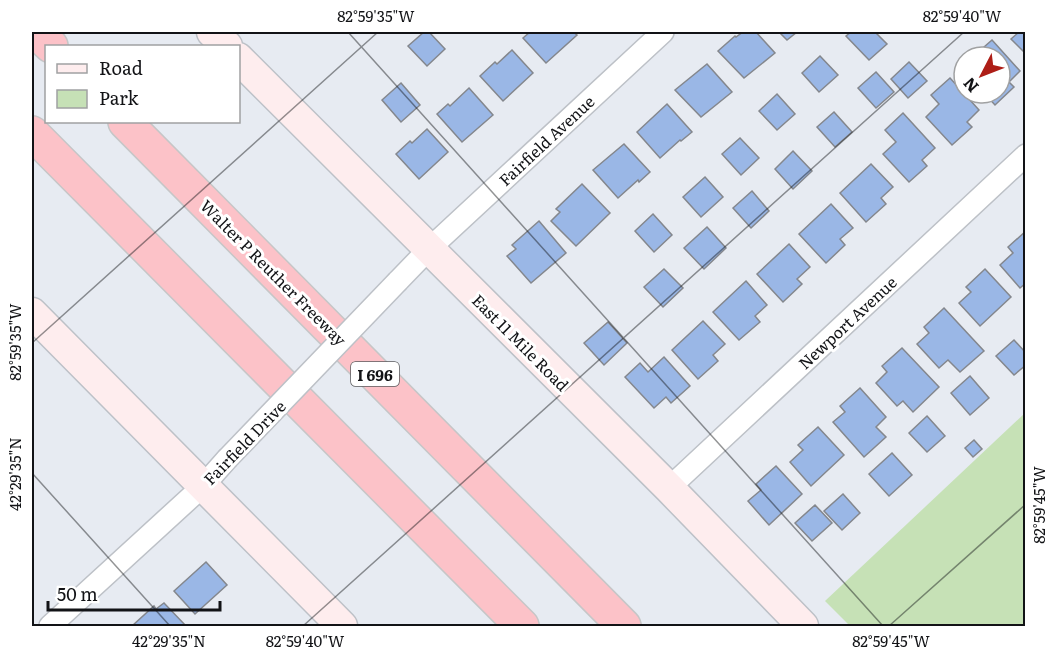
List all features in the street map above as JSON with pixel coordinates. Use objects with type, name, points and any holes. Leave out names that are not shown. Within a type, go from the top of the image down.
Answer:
[{"type":"highway","points":[[36,32],[50,45]]},
{"type":"highway","name":"Walter P Reuther Freeway","points":[[126,123],[624,627]]},
{"type":"highway","points":[[32,133],[522,627]]},
{"type":"main road","points":[[212,32],[226,45]]},
{"type":"main road","name":"East 11 Mile Road","points":[[240,60],[669,488],[803,627]]},
{"type":"main road","points":[[32,313],[342,627]]},
{"type":"street","name":"Fairfield Avenue","points":[[429,249],[663,32]]},
{"type":"street","name":"Newport Avenue","points":[[669,488],[1026,155]]},
{"type":"street","name":"Fairfield Drive","points":[[50,627],[203,486],[429,249]]},
{"type":"green space","points":[[1025,413],[1025,626],[850,626],[825,601]]},
{"type":"building","points":[[424,32],[429,32],[445,49],[427,66],[408,46]]},
{"type":"building","points":[[530,32],[573,32],[577,35],[546,63],[523,38]]},
{"type":"building","points":[[743,32],[756,32],[775,53],[744,78],[718,51]]},
{"type":"building","points":[[779,32],[797,32],[787,40]]},
{"type":"building","points":[[851,32],[875,32],[887,44],[869,60],[846,36]]},
{"type":"building","points":[[1019,32],[1026,32],[1026,54],[1011,39]]},
{"type":"building","points":[[992,40],[997,45],[986,45]]},
{"type":"building","points":[[512,50],[533,73],[503,101],[480,76]]},
{"type":"building","points":[[820,56],[838,75],[819,92],[802,73]]},
{"type":"building","points":[[909,62],[927,81],[908,98],[891,79]]},
{"type":"building","points":[[1012,62],[1020,71],[1012,79]]},
{"type":"building","points":[[707,64],[732,92],[701,117],[675,90]]},
{"type":"building","points":[[876,72],[894,92],[876,108],[858,88]]},
{"type":"building","points":[[950,78],[952,80],[952,105],[974,105],[979,110],[967,122],[972,127],[952,145],[926,117],[939,104],[931,95]]},
{"type":"building","points":[[401,83],[420,105],[401,122],[382,100]]},
{"type":"building","points":[[469,88],[493,115],[462,142],[437,114],[448,104],[450,106]]},
{"type":"building","points":[[777,94],[795,114],[777,130],[759,111]]},
{"type":"building","points":[[667,104],[692,132],[660,158],[637,132]]},
{"type":"building","points":[[834,112],[852,132],[835,147],[817,127]]},
{"type":"building","points":[[903,113],[935,148],[922,160],[927,166],[909,182],[883,154],[896,142],[885,130]]},
{"type":"building","points":[[427,129],[448,152],[419,179],[396,154]]},
{"type":"building","points":[[740,138],[759,158],[741,175],[722,154]]},
{"type":"building","points":[[624,144],[650,172],[618,198],[593,170]]},
{"type":"building","points":[[793,151],[812,171],[793,189],[775,169]]},
{"type":"building","points":[[871,164],[893,187],[881,198],[886,204],[866,222],[840,193]]},
{"type":"building","points":[[705,177],[723,197],[701,217],[683,197]]},
{"type":"building","points":[[582,184],[610,213],[576,246],[551,221],[560,212],[556,209]]},
{"type":"building","points":[[752,191],[769,211],[751,228],[733,208]]},
{"type":"building","points":[[831,204],[853,228],[840,239],[845,245],[826,263],[799,234]]},
{"type":"building","points":[[653,214],[672,235],[654,252],[635,231]]},
{"type":"building","points":[[539,221],[566,253],[531,283],[507,256],[516,249],[512,245]]},
{"type":"building","points":[[707,227],[726,248],[704,269],[684,248]]},
{"type":"building","points":[[1026,231],[1026,283],[1020,288],[1000,265],[1013,253],[1008,247]]},
{"type":"building","points":[[789,244],[810,267],[797,279],[802,284],[783,302],[757,274]]},
{"type":"building","points":[[664,269],[683,288],[663,307],[644,287]]},
{"type":"building","points":[[985,269],[1011,297],[980,326],[959,303],[971,292],[966,287]]},
{"type":"building","points":[[746,281],[767,305],[755,316],[760,322],[739,340],[713,312]]},
{"type":"building","points":[[944,308],[984,351],[960,372],[948,360],[939,368],[917,344],[929,333],[924,327]]},
{"type":"building","points":[[703,321],[725,344],[713,355],[718,361],[698,379],[672,350]]},
{"type":"building","points":[[608,322],[627,343],[604,365],[584,343]]},
{"type":"building","points":[[1014,340],[1026,353],[1026,365],[1014,375],[996,356]]},
{"type":"building","points":[[902,348],[939,387],[913,412],[903,401],[897,406],[876,383],[887,372],[882,366]]},
{"type":"building","points":[[664,357],[690,386],[671,403],[666,397],[654,408],[625,377],[640,363],[648,372]]},
{"type":"building","points":[[970,376],[989,398],[970,415],[951,393]]},
{"type":"building","points":[[860,388],[886,417],[876,427],[886,437],[864,457],[833,422],[845,412],[840,406]]},
{"type":"building","points":[[927,416],[945,436],[927,452],[909,433]]},
{"type":"building","points":[[818,427],[844,455],[811,486],[790,462],[803,450],[798,445]]},
{"type":"building","points":[[974,440],[982,449],[973,457],[965,448]]},
{"type":"building","points":[[892,453],[912,475],[889,496],[869,474]]},
{"type":"building","points":[[776,466],[802,494],[769,525],[748,501],[761,490],[756,484]]},
{"type":"building","points":[[843,494],[860,513],[842,530],[824,511]]},
{"type":"building","points":[[815,505],[832,523],[812,541],[795,523]]},
{"type":"building","points":[[206,562],[227,585],[195,614],[174,591]]},
{"type":"building","points":[[164,603],[186,626],[132,626],[154,606],[156,609]]}]
